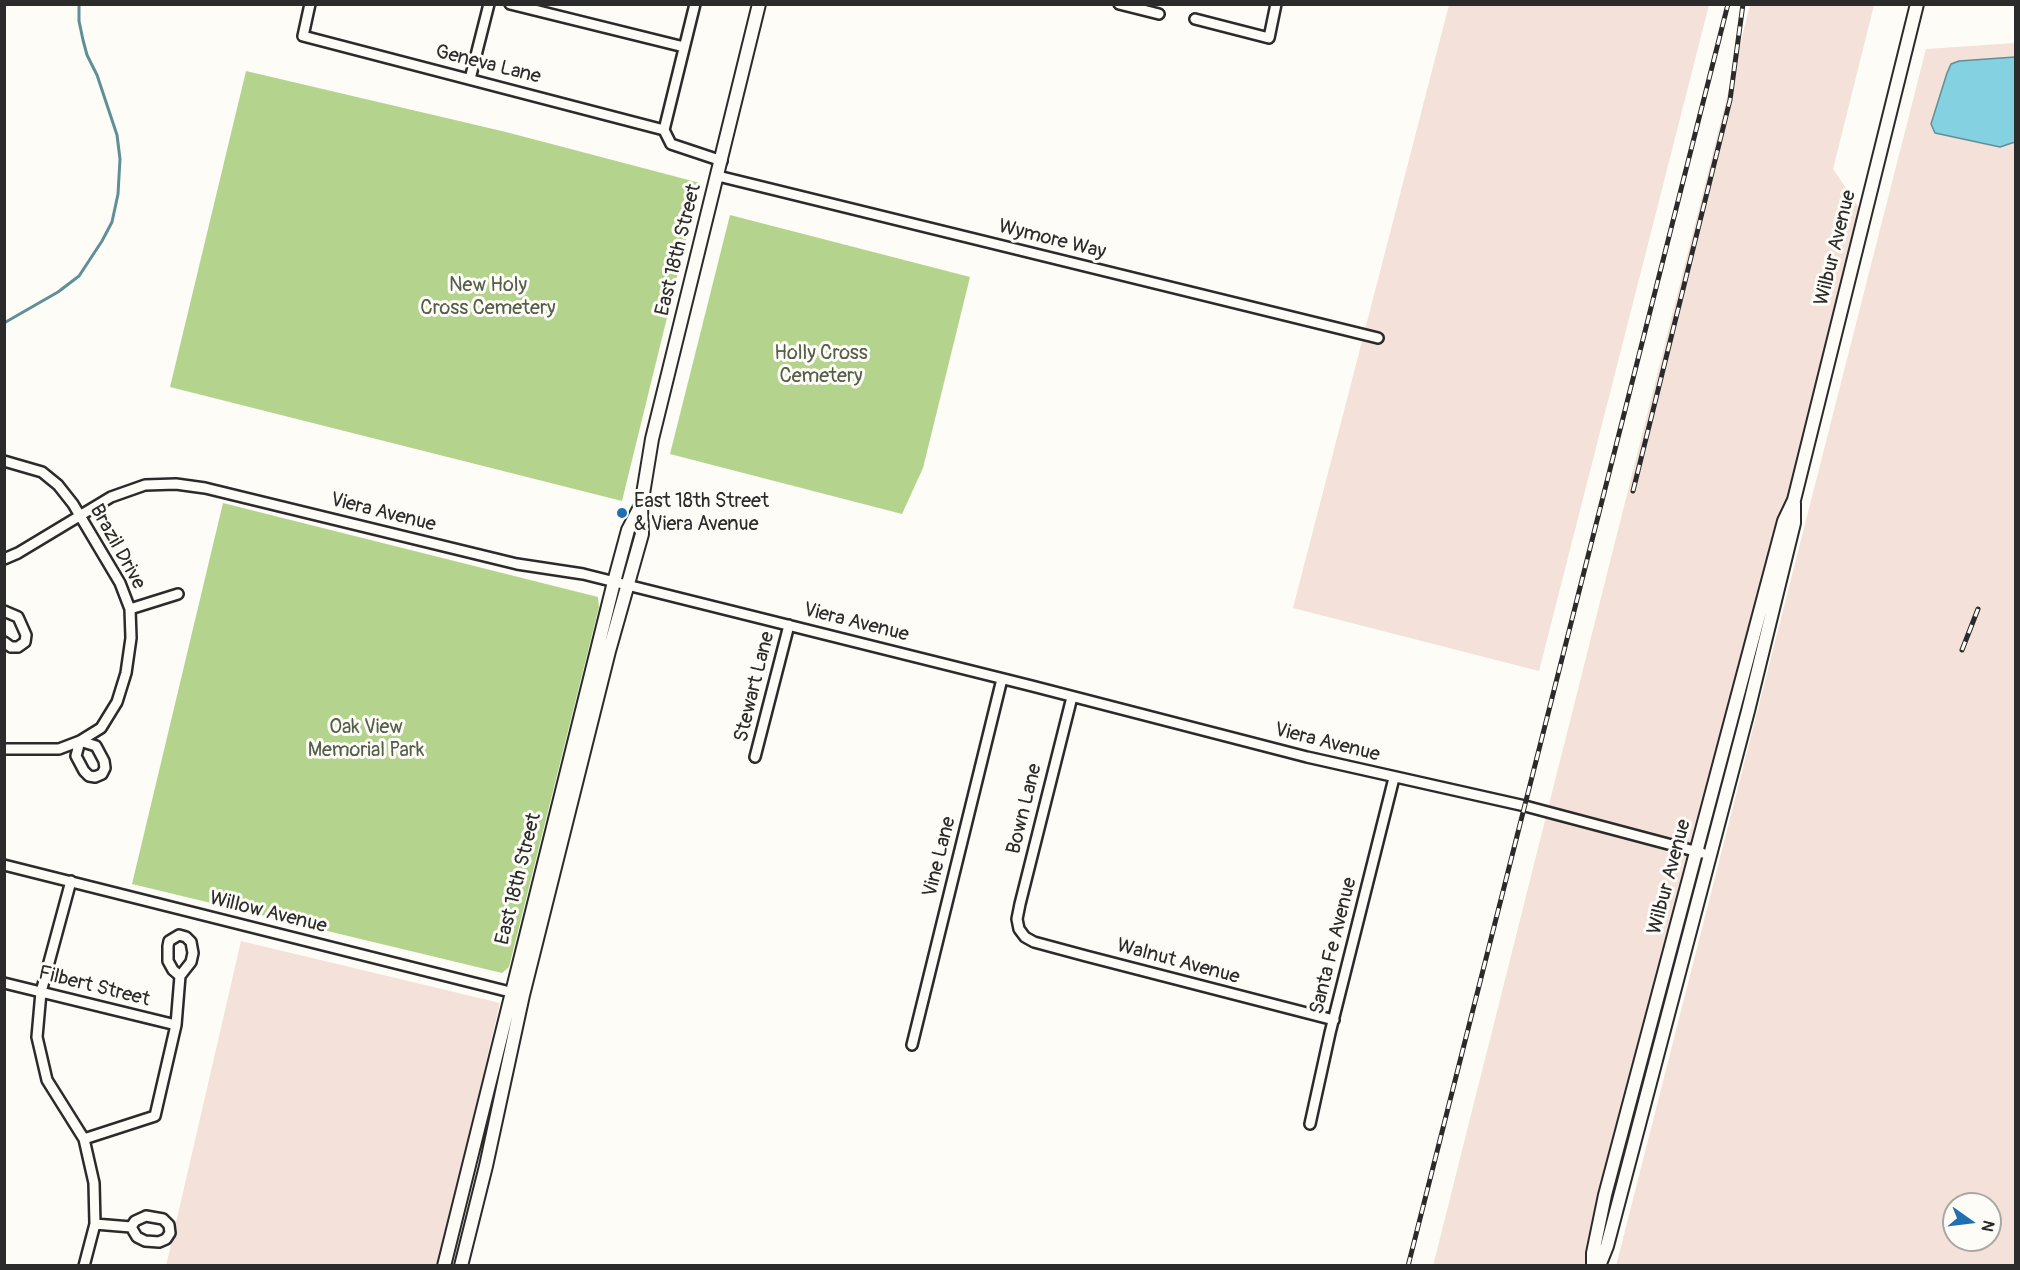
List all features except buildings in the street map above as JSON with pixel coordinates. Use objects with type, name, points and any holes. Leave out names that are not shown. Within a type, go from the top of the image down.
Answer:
[{"type":"main road","name":"East 18th Street","points":[[444,1266],[642,534],[641,506],[652,439],[759,4]]},
{"type":"main road","name":"Wilbur Avenue","points":[[1593,1266],[1593,1253],[1605,1195],[1784,521],[1794,500],[1917,4]]},
{"type":"main road","name":"Wilbur Avenue","points":[[1599,1266],[1607,1246],[1710,855],[1794,523],[1794,500]]},
{"type":"main road","name":"East 18th Street","points":[[461,1266],[486,1166],[517,994],[614,582],[628,530],[641,506]]},
{"type":"main road","points":[[1632,1094],[1646,1099]]},
{"type":"street","name":"Geneva Lane","points":[[310,4],[303,36],[664,130]]},
{"type":"street","points":[[470,79],[489,4]]},
{"type":"street","points":[[510,4],[684,47]]},
{"type":"street","points":[[695,4],[664,130],[671,144],[722,161]]},
{"type":"street","points":[[1119,4],[1159,14]]},
{"type":"street","points":[[1195,19],[1269,38],[1276,4]]},
{"type":"street","name":"Wymore Way","points":[[718,176],[1378,338]]},
{"type":"street","name":"Brazil Drive","points":[[4,461],[42,472],[58,485],[80,516],[120,583],[130,609],[131,638],[126,673],[117,702],[100,728],[80,741],[59,749],[4,749]]},
{"type":"street","name":"Viera Avenue","points":[[4,559],[18,553],[111,497],[145,485],[176,484],[205,488],[517,564],[583,574],[1394,778],[1525,806],[1710,855]]},
{"type":"street","points":[[130,609],[178,594]]},
{"type":"street","points":[[4,610],[18,617],[26,635],[25,642],[18,647],[11,647],[4,642]]},
{"type":"street","name":"Stewart Lane","points":[[755,757],[789,625]]},
{"type":"street","name":"Vine Lane","points":[[912,1045],[1002,679]]},
{"type":"street","name":"Bown Lane","points":[[1019,929],[1017,919],[1020,904],[1072,697]]},
{"type":"street","name":"Santa Fe Avenue","points":[[1310,1124],[1394,778]]},
{"type":"street","name":"Willow Avenue","points":[[4,865],[517,994]]},
{"type":"street","points":[[71,881],[41,992],[37,1037],[47,1080],[84,1140],[94,1184],[95,1224],[84,1266]]},
{"type":"street","name":"Walnut Avenue","points":[[1019,929],[1025,937],[1034,942],[1334,1020]]},
{"type":"street","points":[[84,1140],[154,1116],[176,1025],[180,976]]},
{"type":"street","name":"Filbert Street","points":[[4,983],[176,1025]]},
{"type":"street","points":[[95,1224],[131,1227]]},
{"type":"shaded area","points":[[1449,5],[1709,5],[1539,671],[1293,608]]},
{"type":"shaded area","points":[[1750,5],[1874,5],[1833,169],[1860,209],[1592,1265],[1433,1266]]},
{"type":"shaded area","points":[[2015,43],[2015,1265],[1616,1266],[1926,49]]},
{"type":"shaded area","points":[[241,941],[500,1003],[438,1265],[166,1266]]},
{"type":"green space","name":"New Holy Cross Cemetery","points":[[246,71],[506,132],[700,183],[622,501],[170,387]]},
{"type":"green space","name":"Holly Cross Cemetery","points":[[730,215],[970,277],[923,468],[902,514],[670,454]]},
{"type":"green space","name":"Oak View Memorial Park","points":[[223,503],[598,597],[599,607],[509,967],[502,973],[132,884]]},
{"type":"water","points":[[2015,57],[2015,142],[2000,147],[1935,133],[1931,124],[1951,64],[1959,61]]},
{"type":"waterway","points":[[4,323],[58,292],[79,276],[112,222],[118,194],[120,159],[117,135],[97,75],[87,55],[79,21],[79,4]]},
{"type":"railway","points":[[1408,1266],[1728,4]]},
{"type":"railway","points":[[1633,491],[1730,100],[1743,4]]},
{"type":"railway","points":[[1962,650],[1978,609]]},
{"type":"place","name":"East 18th Street & Viera Avenue","points":[[622,513]]}]
